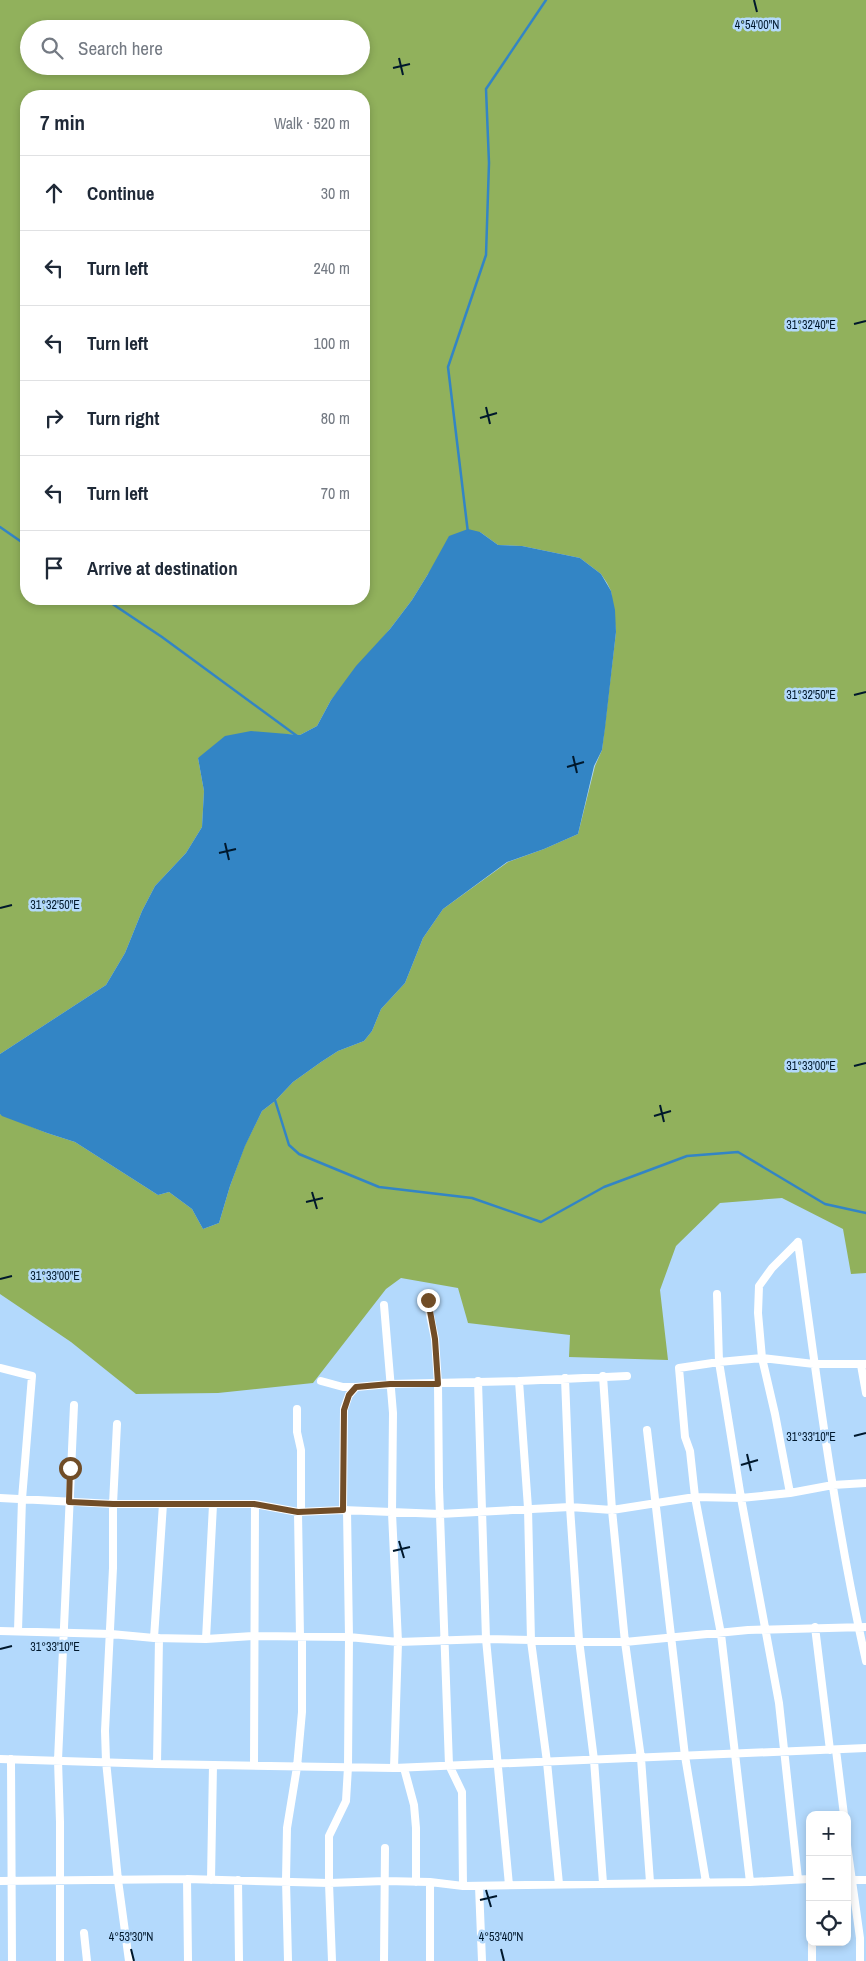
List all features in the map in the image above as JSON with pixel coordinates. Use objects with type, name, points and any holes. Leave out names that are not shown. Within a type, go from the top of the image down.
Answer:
[{"type":"street","points":[[790,1493],[776,1414],[762,1358],[758,1314],[759,1286],[772,1268],[798,1242],[832,1485],[862,1627],[866,1661]]},
{"type":"street","points":[[717,1294],[719,1362],[786,1752],[798,1879]]},
{"type":"street","points":[[428,1300],[435,1339],[438,1384],[440,1514],[449,1765],[462,1792],[463,1886]]},
{"type":"street","points":[[384,1305],[393,1413],[392,1513],[398,1642],[394,1768]]},
{"type":"street","points":[[750,1882],[721,1634],[695,1497],[690,1451],[685,1437],[679,1368],[762,1358],[814,1364],[864,1364],[866,1393]]},
{"type":"street","points":[[0,1368],[32,1376],[22,1499],[18,1631]]},
{"type":"street","points":[[603,1376],[612,1510],[624,1642],[641,1758],[650,1882]]},
{"type":"street","points":[[321,1381],[343,1387],[356,1387],[390,1384],[438,1384],[627,1376]]},
{"type":"street","points":[[565,1378],[570,1507],[579,1640],[594,1760],[603,1883]]},
{"type":"street","points":[[519,1381],[528,1508],[532,1641],[547,1762],[559,1884]]},
{"type":"street","points":[[478,1382],[486,1639],[509,1885]]},
{"type":"street","points":[[332,1961],[329,1883],[330,1836],[346,1801],[348,1767],[349,1637],[344,1410],[349,1395],[356,1387]]},
{"type":"street","points":[[60,1961],[58,1760],[74,1405]]},
{"type":"street","points":[[288,1961],[287,1828],[297,1766],[302,1712],[299,1512],[301,1450],[297,1432],[297,1409]]},
{"type":"street","points":[[117,1424],[113,1504],[114,1568],[105,1731],[106,1761],[118,1880],[129,1961]]},
{"type":"street","points":[[646,1430],[685,1756],[706,1882]]},
{"type":"street","points":[[0,1498],[113,1504],[254,1504],[299,1512],[345,1510],[440,1514],[570,1507],[612,1510],[695,1497],[741,1498],[790,1493],[832,1485],[866,1483]]},
{"type":"street","points":[[156,1764],[157,1638],[162,1504]]},
{"type":"street","points":[[206,1639],[213,1504]]},
{"type":"street","points":[[254,1504],[254,1765]]},
{"type":"street","points":[[0,1630],[206,1639],[253,1636],[349,1637],[398,1642],[444,1642],[486,1639],[624,1642],[766,1629],[862,1627]]},
{"type":"street","points":[[815,1628],[843,1811]]},
{"type":"street","points":[[0,1759],[156,1764],[404,1768],[866,1748]]},
{"type":"street","points":[[11,1759],[12,1961]]},
{"type":"street","points":[[212,1880],[213,1765]]},
{"type":"street","points":[[404,1768],[414,1805],[416,1882]]},
{"type":"street","points":[[384,1961],[385,1848]]},
{"type":"street","points":[[0,1881],[187,1879],[286,1880],[329,1883],[385,1881],[479,1886],[750,1882],[806,1879]]},
{"type":"street","points":[[187,1879],[188,1961]]},
{"type":"street","points":[[238,1880],[239,1961]]},
{"type":"street","points":[[851,1880],[866,1880]]},
{"type":"street","points":[[430,1882],[430,1961]]},
{"type":"street","points":[[479,1886],[482,1961]]},
{"type":"street","points":[[851,1891],[860,1938],[860,1961]]},
{"type":"street","points":[[84,1933],[87,1961]]},
{"type":"street","points":[[812,1946],[812,1961]]},
{"type":"green space","points":[[0,0],[866,0],[866,1273],[851,1274],[843,1229],[782,1198],[720,1203],[676,1246],[660,1290],[668,1360],[569,1357],[570,1335],[468,1323],[458,1288],[401,1278],[386,1289],[313,1383],[218,1393],[136,1394],[71,1342],[0,1294],[0,1114],[75,1142],[158,1195],[169,1192],[192,1209],[203,1229],[219,1223],[245,1145],[262,1111],[275,1101],[293,1082],[321,1062],[338,1051],[364,1041],[372,1031],[381,1009],[405,983],[423,938],[443,909],[508,862],[578,834],[595,766],[602,750],[616,632],[611,591],[601,574],[580,558],[522,546],[498,545],[480,532],[428,574],[412,600],[390,629],[331,700],[317,726],[300,735],[284,734],[198,758],[204,791],[202,827],[186,853],[155,886],[142,911],[125,953],[106,985],[0,1054]]},
{"type":"water","points":[[468,529],[480,532],[498,545],[522,546],[580,558],[601,574],[611,591],[615,610],[616,632],[605,728],[602,750],[594,766],[578,834],[507,862],[443,909],[423,938],[405,983],[381,1009],[372,1031],[364,1041],[338,1051],[321,1062],[293,1082],[275,1101],[262,1111],[245,1146],[219,1223],[203,1229],[192,1209],[169,1192],[158,1195],[75,1142],[2,1116],[0,1114],[0,1054],[106,985],[125,953],[142,911],[155,886],[186,853],[202,827],[204,791],[198,758],[225,736],[251,731],[300,735],[317,726],[331,700],[356,666],[390,629],[412,600],[449,536]]},
{"type":"waterway","points":[[468,533],[448,367],[486,255],[489,163],[486,89],[546,0]]},
{"type":"waterway","points":[[0,527],[20,541]]},
{"type":"waterway","points":[[114,605],[162,637],[297,736]]},
{"type":"waterway","points":[[275,1100],[289,1145],[299,1154],[379,1187],[472,1198],[541,1222],[604,1187],[687,1156],[738,1152],[825,1204],[866,1213]]},
{"type":"route","points":[[70,1468],[69,1502],[113,1504],[254,1504],[298,1512],[343,1510],[344,1410],[349,1395],[356,1387],[416,1383],[438,1384],[435,1339],[428,1300]]}]
